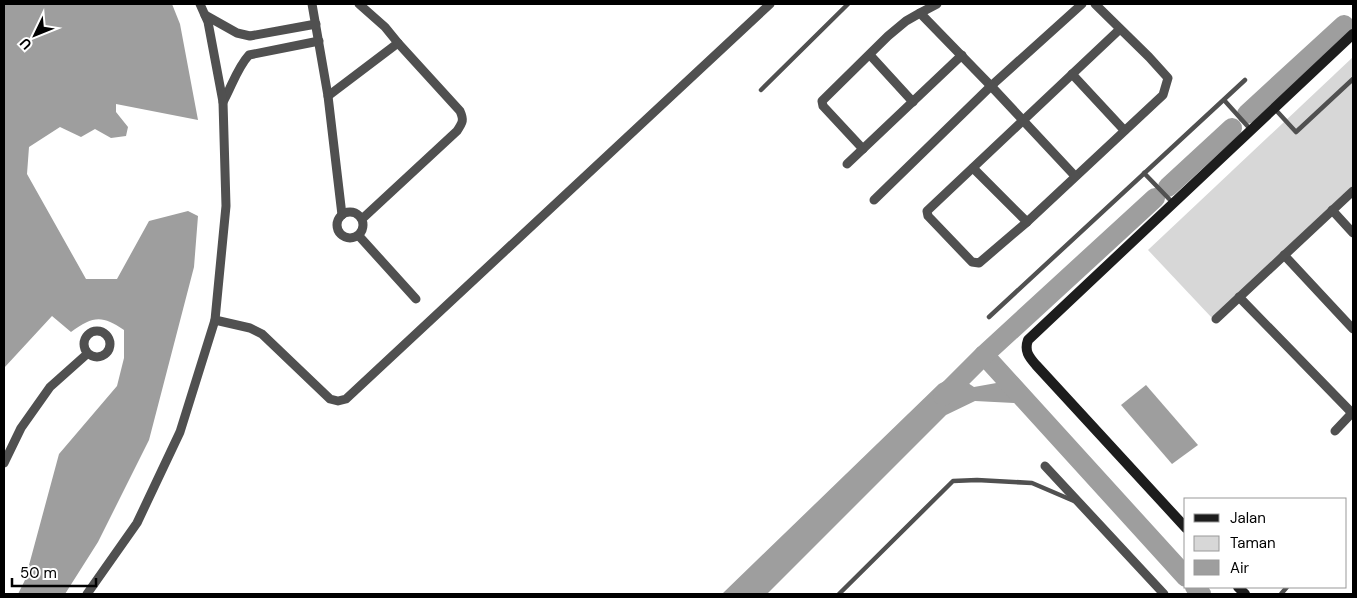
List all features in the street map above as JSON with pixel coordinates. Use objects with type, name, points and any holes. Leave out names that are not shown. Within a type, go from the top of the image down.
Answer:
[{"type":"main road","points":[[1184,526],[1029,357],[1026,346],[1028,340],[1353,34]]},
{"type":"street","points":[[87,594],[137,523],[180,432],[215,320],[226,206],[223,102],[208,22],[200,4]]},
{"type":"street","points":[[312,4],[328,96],[342,214],[337,222],[338,232],[350,239],[359,236],[363,228],[362,219],[355,213],[346,212],[342,214]]},
{"type":"street","points":[[358,4],[385,27],[460,110],[464,118],[457,131],[362,219]]},
{"type":"street","points":[[215,320],[250,328],[262,334],[330,399],[338,401],[346,399],[770,4]]},
{"type":"street","points":[[863,149],[822,103],[823,99],[906,21],[937,4]]},
{"type":"street","points":[[874,200],[991,86],[1082,4]]},
{"type":"street","points":[[1096,4],[1168,78],[1163,95],[1027,222],[979,263],[972,262],[926,213],[927,211],[1120,29]]},
{"type":"street","points":[[920,13],[1075,176]]},
{"type":"street","points":[[205,15],[243,36],[316,24]]},
{"type":"street","points":[[223,102],[234,83],[240,66],[249,55],[319,41]]},
{"type":"street","points":[[328,96],[398,43]]},
{"type":"street","points":[[870,55],[913,102]]},
{"type":"street","points":[[847,164],[962,55]]},
{"type":"street","points":[[1072,74],[1124,130]]},
{"type":"street","points":[[973,168],[1027,222]]},
{"type":"street","points":[[1216,318],[1353,191]]},
{"type":"street","points":[[1332,210],[1353,233]]},
{"type":"street","points":[[359,236],[416,299]]},
{"type":"street","points":[[1284,255],[1353,329]]},
{"type":"street","points":[[1240,297],[1353,412],[1335,431]]},
{"type":"street","points":[[4,462],[21,428],[50,387],[87,354]]},
{"type":"street","points":[[1045,466],[1164,594]]},
{"type":"lane","points":[[761,90],[848,4]]},
{"type":"lane","points":[[1274,108],[1296,132],[1353,79]]},
{"type":"lane","points":[[989,317],[1245,80]]},
{"type":"lane","points":[[1224,100],[1251,130]]},
{"type":"lane","points":[[1144,173],[1173,203]]},
{"type":"lane","points":[[839,594],[953,481],[977,480],[1032,483],[1080,504]]},
{"type":"green space","points":[[1353,57],[1353,185],[1212,318],[1148,250]]},
{"type":"water","points":[[4,4],[172,4],[180,24],[198,120],[116,104],[116,112],[128,127],[126,136],[111,138],[95,129],[81,137],[60,127],[29,147],[27,174],[86,279],[117,279],[149,221],[188,211],[198,216],[194,267],[149,440],[98,542],[65,594],[18,594],[25,580],[59,454],[117,386],[124,358],[124,330],[110,322],[98,319],[85,323],[71,332],[52,316],[4,368]]},
{"type":"water","points":[[1012,372],[1027,388],[1014,403],[975,401],[946,415],[767,594],[722,594],[939,384],[956,375],[974,387],[1002,382]]},
{"type":"water","points":[[1146,385],[1198,445],[1172,464],[1121,405]]},
{"type":"waterway","points":[[1247,114],[1344,25]]},
{"type":"waterway","points":[[1168,187],[1232,128]]},
{"type":"waterway","points":[[943,396],[984,355],[1155,198]]},
{"type":"waterway","points":[[984,355],[1184,575]]},
{"type":"waterway","points":[[1196,588],[1201,594]]}]
